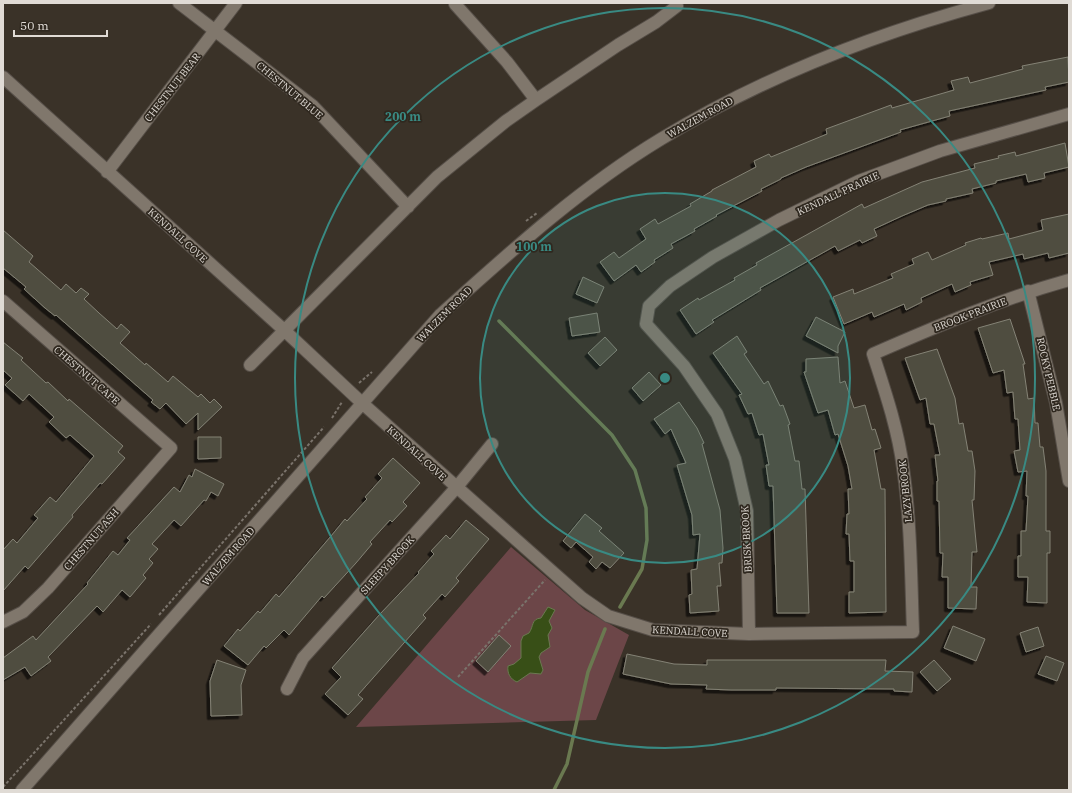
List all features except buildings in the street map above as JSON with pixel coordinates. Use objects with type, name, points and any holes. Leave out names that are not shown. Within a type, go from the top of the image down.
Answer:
[{"type":"street","name":"CHESTNUT BLUE","points":[[179,3],[216,30],[312,106],[408,206]]},
{"type":"street","name":"CHESTNUT BEAR","points":[[107,172],[236,3]]},
{"type":"street","points":[[250,365],[437,177],[506,121],[618,44],[656,22],[677,6],[676,3]]},
{"type":"street","name":"WALZEM ROAD","points":[[22,790],[440,316],[518,244],[600,180],[660,139],[745,93],[839,51],[931,19],[989,3]]},
{"type":"street","points":[[455,4],[507,62],[536,100]]},
{"type":"street","name":"KENDALL COVE","points":[[3,77],[284,330],[456,488],[582,598],[608,616],[653,630],[749,634],[914,632]]},
{"type":"street","name":"KENDALL PRAIRIE","points":[[649,306],[670,286],[713,257],[779,220],[859,180],[940,151],[1069,114]]},
{"type":"street","name":"BROOK PRAIRIE","points":[[873,354],[950,321],[1028,291],[1069,280]]},
{"type":"street","name":"ROCKY PEBBLE","points":[[1028,291],[1056,403],[1069,481]]},
{"type":"street","name":"CHESTNUT CAPE","points":[[3,301],[171,448]]},
{"type":"street","name":"BRISK BROOK","points":[[649,306],[646,324],[684,366],[717,414],[735,459],[747,511],[749,634]]},
{"type":"street","name":"LAZY BROOK","points":[[873,354],[890,409],[903,468],[908,513],[914,632]]},
{"type":"street","name":"SLEEPY BROOK","points":[[287,689],[303,658],[456,488],[492,444]]},
{"type":"street","name":"CHESTNUT ASH","points":[[3,622],[23,612],[48,588],[171,448]]},
{"type":"path","points":[[3,787],[149,625],[156,620],[161,611],[332,418],[338,407]]},
{"type":"path","points":[[458,677],[546,579]]},
{"type":"shaded area","points":[[511,547],[585,610],[629,635],[596,720],[356,727]]},
{"type":"shaded area","points":[[548,607],[555,610],[549,621],[552,628],[548,635],[550,647],[541,653],[539,657],[543,670],[541,674],[530,673],[517,682],[510,676],[508,666],[514,664],[521,658],[521,641],[523,636],[529,633],[534,621],[541,618]]},
{"type":"waterway","points":[[499,321],[612,435],[635,470],[646,508],[647,540],[642,569],[620,607]]},
{"type":"waterway","points":[[554,790],[567,764],[588,672],[605,629]]}]
